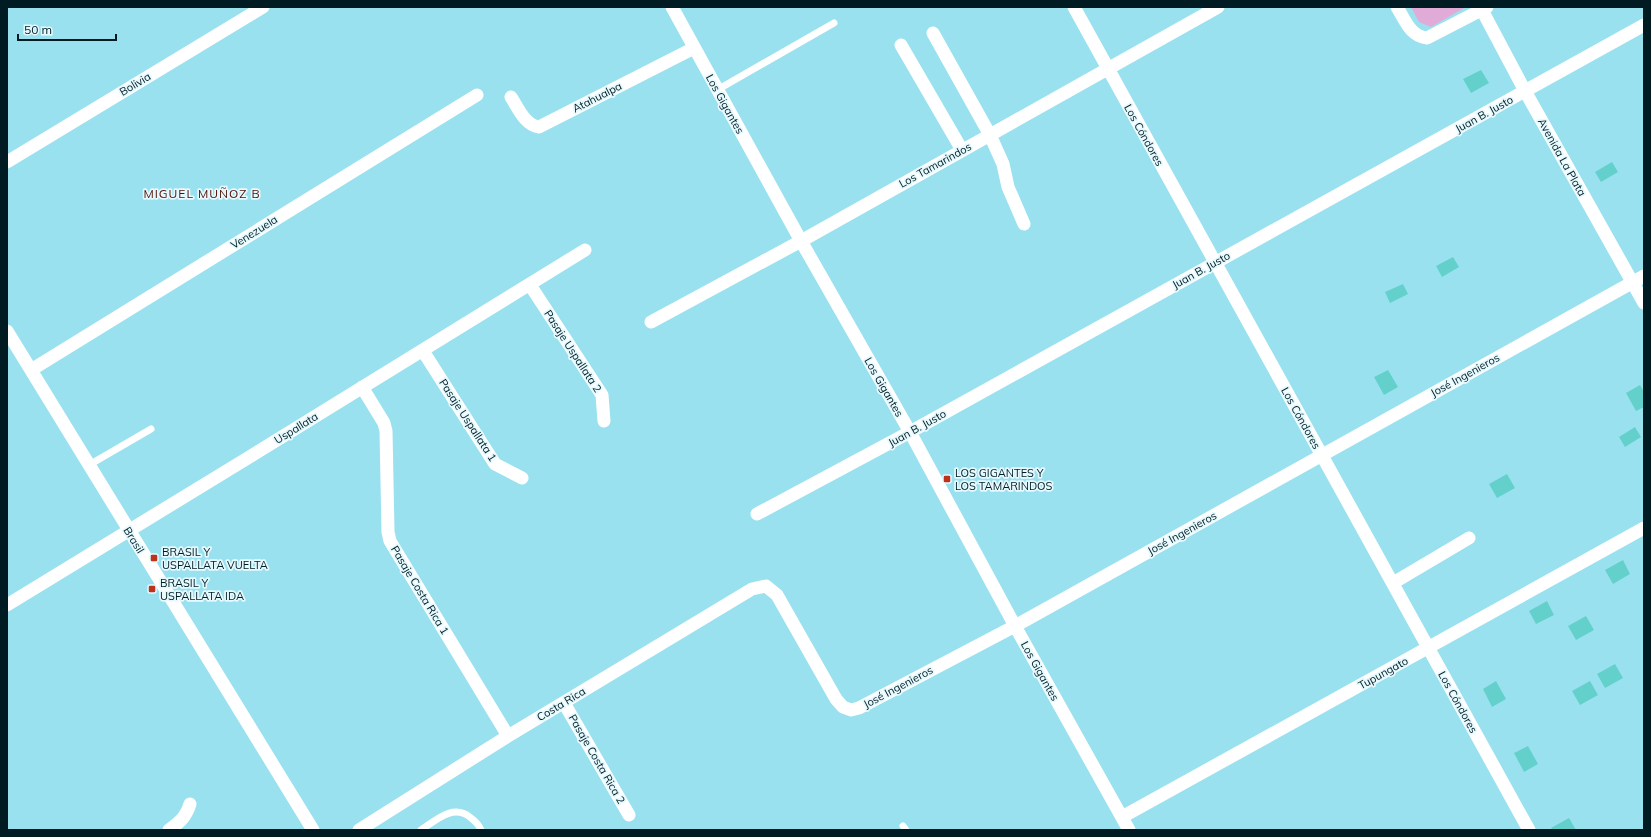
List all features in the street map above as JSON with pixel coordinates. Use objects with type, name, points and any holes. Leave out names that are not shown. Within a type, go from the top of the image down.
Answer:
[{"type":"street","name":"Bolivia","points":[[7,162],[263,7]]},
{"type":"street","name":"Los Gigantes","points":[[672,7],[801,241],[910,432],[1015,626],[1129,830]]},
{"type":"street","name":"Los Cóndores","points":[[1074,7],[1529,830]]},
{"type":"street","name":"Los Tamarindos","points":[[651,322],[801,241],[1218,7]]},
{"type":"street","name":"Avenida La Plata","points":[[1397,7],[1411,30],[1416,35],[1427,38],[1484,8],[1525,91],[1638,279],[1644,303]]},
{"type":"street","name":"Juan B. Justo","points":[[757,514],[910,432],[1214,262],[1644,26]]},
{"type":"street","points":[[933,33],[990,135],[1003,164],[1008,187],[1024,224]]},
{"type":"street","points":[[901,45],[962,150]]},
{"type":"street","name":"Atahualpa","points":[[511,96],[527,122],[533,126],[539,127],[694,48]]},
{"type":"street","name":"Venezuela","points":[[31,370],[477,95]]},
{"type":"street","name":"Uspallata","points":[[7,605],[423,351],[585,250]]},
{"type":"street","name":"José Ingenieros","points":[[766,586],[777,595],[836,699],[843,707],[851,710],[859,708],[1015,626],[1638,279]]},
{"type":"street","name":"Pasaje Uspallata 2","points":[[530,285],[602,395],[604,421]]},
{"type":"street","name":"Brasil","points":[[7,331],[128,531],[313,830]]},
{"type":"street","name":"Pasaje Uspallata 1","points":[[423,351],[495,464],[522,478]]},
{"type":"street","name":"Pasaje Costa Rica 1","points":[[362,387],[384,423],[386,431],[388,532],[390,541],[508,736]]},
{"type":"street","name":"Tupungato","points":[[1122,817],[1644,528]]},
{"type":"street","points":[[1393,583],[1469,538]]},
{"type":"street","name":"Costa Rica","points":[[359,830],[508,736],[752,589],[766,586]]},
{"type":"street","name":"Pasaje Costa Rica 2","points":[[564,703],[630,815]]},
{"type":"street","points":[[170,830],[181,821],[187,813],[190,804]]},
{"type":"lane","points":[[717,90],[834,23]]},
{"type":"lane","points":[[89,465],[151,429]]},
{"type":"lane","points":[[421,830],[451,812],[463,812],[479,826],[481,830]]},
{"type":"shaded area","points":[[1411,7],[1466,7],[1431,27],[1419,22]]},
{"type":"building","points":[[1481,70],[1489,83],[1471,93],[1463,79]]},
{"type":"building","points":[[1612,162],[1618,172],[1601,182],[1595,172]]},
{"type":"building","points":[[1453,257],[1459,267],[1442,277],[1436,266]]},
{"type":"building","points":[[1403,284],[1408,294],[1390,303],[1385,292]]},
{"type":"building","points":[[1388,370],[1398,387],[1384,395],[1374,377]]},
{"type":"building","points":[[1640,385],[1644,392],[1644,407],[1636,411],[1626,393]]},
{"type":"building","points":[[1635,427],[1641,437],[1625,447],[1619,437]]},
{"type":"building","points":[[1507,474],[1515,488],[1497,498],[1489,484]]},
{"type":"building","points":[[1623,560],[1630,574],[1613,584],[1605,570]]},
{"type":"building","points":[[1547,601],[1554,615],[1536,624],[1529,611]]},
{"type":"building","points":[[1586,616],[1594,630],[1576,640],[1568,626]]},
{"type":"building","points":[[1615,664],[1623,678],[1605,688],[1597,674]]},
{"type":"building","points":[[1496,681],[1506,699],[1492,707],[1483,689]]},
{"type":"building","points":[[1590,681],[1598,695],[1580,705],[1572,691]]},
{"type":"building","points":[[1528,746],[1538,764],[1524,772],[1514,753]]},
{"type":"building","points":[[1569,818],[1576,830],[1553,830],[1551,828]]},
{"type":"place","name":"LOS GIGANTES Y LOS TAMARINDOS","points":[[947,479]]},
{"type":"place","name":"BRASIL Y USPALLATA VUELTA","points":[[154,558]]},
{"type":"place","name":"BRASIL Y USPALLATA IDA","points":[[152,589]]},
{"type":"district","name":"MIGUEL MUÑOZ B","points":[[202,193]]}]
